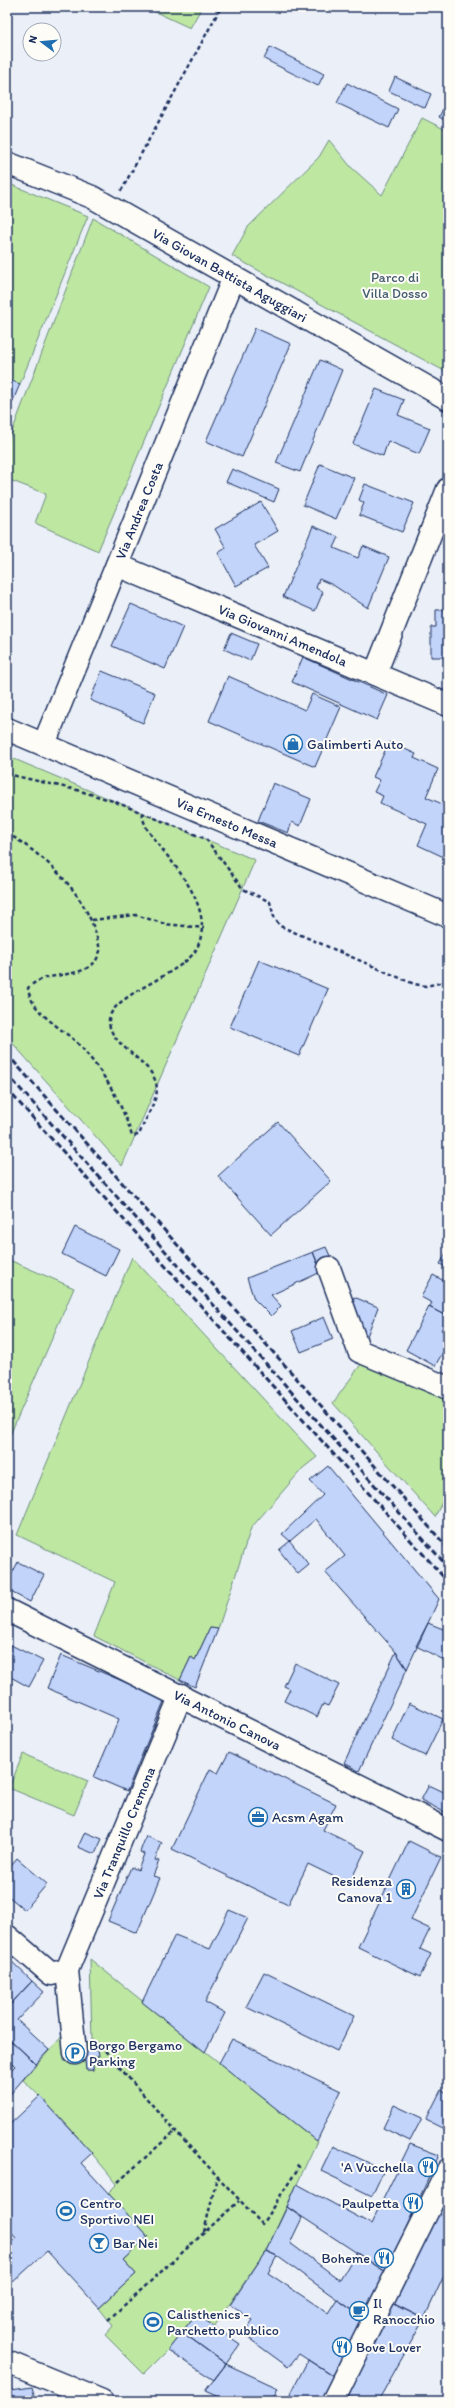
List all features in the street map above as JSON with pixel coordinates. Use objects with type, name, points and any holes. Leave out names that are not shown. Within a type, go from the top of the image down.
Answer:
[{"type":"street","name":"Via Giovan Battista Aguggiari","points":[[7,163],[92,197],[448,399]]},
{"type":"street","name":"Via Andrea Costa","points":[[44,744],[234,277]]},
{"type":"street","points":[[376,674],[448,489]]},
{"type":"street","name":"Via Giovanni Amendola","points":[[117,565],[448,705]]},
{"type":"street","name":"Via Ernesto Messa","points":[[7,729],[448,916]]},
{"type":"street","points":[[329,1268],[359,1351],[448,1388]]},
{"type":"street","name":"Via Antonio Canova","points":[[7,1610],[181,1695],[362,1788],[448,1830]]},
{"type":"street","name":"Via Tranquillo Cremona","points":[[68,1970],[181,1695]]},
{"type":"street","points":[[7,1936],[51,1974],[68,1970],[81,2047]]},
{"type":"street","points":[[333,2401],[448,2170]]},
{"type":"street","points":[[7,2362],[102,2401]]},
{"type":"path","points":[[112,208],[221,7]]},
{"type":"path","points":[[7,774],[76,790],[113,801],[206,839],[242,889],[270,902],[274,917],[280,926],[414,984],[426,986],[448,981]]},
{"type":"path","points":[[7,833],[48,861],[72,888],[92,920],[97,933],[100,951],[94,963],[81,970],[35,981],[28,988],[29,997],[44,1015],[81,1047],[107,1080],[124,1109],[132,1136],[139,1135],[156,1094],[153,1075],[111,1033],[109,1021],[114,1008],[131,995],[180,967],[197,950],[204,928],[199,910],[180,869],[148,831],[141,812]]},
{"type":"path","points":[[92,920],[136,915],[165,924],[204,928]]},
{"type":"path","points":[[81,2047],[100,2045],[175,2131],[262,2224],[299,2167],[295,2163]]},
{"type":"path","points":[[118,2182],[175,2131]]},
{"type":"path","points":[[204,2233],[217,2176]]},
{"type":"path","points":[[108,2320],[239,2200]]},
{"type":"green space","points":[[150,7],[202,7],[190,28],[149,9]]},
{"type":"green space","name":"Parco di Villa Dosso","points":[[422,118],[448,131],[448,373],[232,256],[248,227],[319,157],[329,140],[351,167],[382,195]]},
{"type":"green space","points":[[7,183],[88,216],[20,384],[7,379]]},
{"type":"green space","points":[[93,218],[209,287],[98,551],[35,523],[46,494],[7,479],[7,445]]},
{"type":"green space","points":[[7,756],[255,860],[122,1166],[7,1037]]},
{"type":"green space","points":[[132,1257],[317,1457],[303,1468],[251,1528],[218,1629],[210,1628],[195,1660],[191,1657],[180,1680],[94,1636],[115,1582],[17,1535]]},
{"type":"green space","points":[[7,1259],[74,1288],[7,1442]]},
{"type":"green space","points":[[364,1360],[448,1397],[448,1489],[435,1517],[333,1403]]},
{"type":"green space","points":[[23,1754],[88,1781],[74,1815],[9,1788]]},
{"type":"green space","points":[[90,1959],[317,2141],[266,2251],[214,2327],[196,2314],[168,2350],[144,2374],[105,2335],[113,2326],[99,2308],[136,2274],[123,2260],[148,2237],[108,2193],[117,2184],[72,2130],[23,2080],[64,2034],[64,2061],[85,2061],[86,2070],[93,2070],[93,2057],[98,2057],[98,2050],[84,2051],[84,2043],[92,2042]]},
{"type":"building","points":[[270,47],[324,74],[318,86],[264,59]]},
{"type":"building","points":[[395,77],[431,94],[425,108],[389,91]]},
{"type":"building","points":[[347,83],[398,109],[389,128],[337,103]]},
{"type":"building","points":[[448,99],[448,122],[439,117]]},
{"type":"building","points":[[255,328],[291,344],[242,457],[206,441]]},
{"type":"building","points":[[320,360],[342,370],[300,472],[276,463]]},
{"type":"building","points":[[7,379],[20,384],[12,403],[7,401]]},
{"type":"building","points":[[376,389],[404,400],[398,415],[430,428],[419,454],[388,441],[383,456],[353,444]]},
{"type":"building","points":[[320,464],[354,478],[336,519],[303,505]]},
{"type":"building","points":[[232,469],[279,489],[274,502],[226,482]]},
{"type":"building","points":[[365,484],[414,503],[402,532],[359,515],[364,503],[359,500]]},
{"type":"building","points":[[261,502],[278,531],[254,545],[268,568],[236,586],[218,553],[226,548],[215,529]]},
{"type":"building","points":[[313,526],[339,537],[334,548],[358,558],[363,546],[389,557],[368,608],[333,585],[319,579],[316,588],[323,592],[315,611],[283,597]]},
{"type":"building","points":[[131,604],[183,627],[165,669],[112,646]]},
{"type":"building","points":[[436,610],[448,610],[448,657],[431,657],[431,627],[436,627]]},
{"type":"building","points":[[231,633],[257,644],[250,661],[224,649]]},
{"type":"building","points":[[7,647],[12,649],[7,662]]},
{"type":"building","points":[[303,657],[388,695],[377,720],[292,682]]},
{"type":"building","points":[[102,671],[155,693],[143,723],[90,700]]},
{"type":"building","name":"Galimberti Auto","points":[[228,676],[305,710],[312,694],[341,707],[315,767],[209,721]]},
{"type":"building","points":[[389,742],[416,754],[414,758],[438,769],[426,797],[447,806],[448,803],[448,859],[418,845],[427,824],[380,803],[383,796],[374,792],[380,780],[373,777]]},
{"type":"building","points":[[273,783],[311,799],[300,826],[292,822],[288,833],[258,821]]},
{"type":"building","points":[[259,960],[328,989],[299,1056],[230,1027]]},
{"type":"building","points":[[278,1122],[331,1181],[271,1235],[218,1176]]},
{"type":"building","points":[[75,1227],[119,1249],[106,1276],[62,1254]]},
{"type":"building","points":[[326,1247],[331,1258],[318,1264],[313,1252]]},
{"type":"building","points":[[448,1250],[448,1268],[440,1264]]},
{"type":"building","points":[[313,1252],[321,1272],[271,1295],[281,1306],[271,1316],[254,1299],[247,1278]]},
{"type":"building","points":[[433,1275],[448,1283],[448,1317],[429,1307],[432,1303],[421,1297]]},
{"type":"building","points":[[354,1297],[378,1307],[364,1344],[350,1306]]},
{"type":"building","points":[[429,1307],[448,1317],[441,1330],[448,1334],[448,1343],[435,1366],[406,1350]]},
{"type":"building","points":[[324,1317],[333,1339],[301,1352],[292,1331]]},
{"type":"building","points":[[328,1466],[439,1599],[407,1669],[396,1652],[325,1572],[345,1556],[316,1519],[290,1541],[282,1534],[323,1495],[310,1481]]},
{"type":"building","points":[[290,1541],[309,1565],[298,1574],[279,1550]]},
{"type":"building","points":[[18,1562],[44,1575],[30,1602],[7,1590],[7,1583]]},
{"type":"building","points":[[428,1623],[448,1631],[448,1662],[416,1646]]},
{"type":"building","points":[[210,1628],[218,1629],[195,1687],[180,1680],[191,1657],[195,1660]]},
{"type":"building","points":[[7,1643],[43,1661],[29,1687],[7,1675]]},
{"type":"building","points":[[396,1652],[407,1669],[359,1771],[344,1763]]},
{"type":"building","points":[[61,1655],[165,1699],[127,1791],[94,1777],[119,1719],[47,1688]]},
{"type":"building","points":[[295,1663],[339,1685],[328,1706],[323,1704],[317,1717],[284,1701],[290,1689],[284,1686]]},
{"type":"building","points":[[409,1703],[443,1719],[425,1756],[392,1740]]},
{"type":"building","name":"Acsm Agam","points":[[229,1752],[336,1804],[323,1830],[365,1851],[349,1884],[308,1864],[288,1905],[172,1849],[210,1769],[218,1773]]},
{"type":"building","points":[[429,1785],[448,1794],[448,1814],[421,1800]]},
{"type":"building","points":[[85,1832],[102,1839],[95,1854],[78,1847]]},
{"type":"building","points":[[146,1836],[162,1843],[155,1860],[159,1861],[153,1876],[160,1878],[137,1933],[108,1921],[131,1867],[138,1870],[144,1854],[140,1852]]},
{"type":"building","name":"Residenza Canova 1","points":[[409,1841],[441,1857],[411,1920],[430,1929],[420,1949],[431,1954],[420,1977],[358,1947]]},
{"type":"building","points":[[17,1858],[47,1884],[25,1910],[7,1895],[7,1882],[9,1879],[7,1878],[7,1870]]},
{"type":"building","points":[[229,1910],[248,1918],[205,2002],[225,2013],[205,2052],[142,2002],[175,1935],[210,1949]]},
{"type":"building","points":[[7,1957],[32,1981],[9,2006],[7,2004]]},
{"type":"building","points":[[264,1972],[354,2016],[337,2051],[246,2007]]},
{"type":"building","points":[[32,1981],[44,1992],[17,2020],[49,2050],[36,2064],[7,2037],[7,2008]]},
{"type":"building","points":[[232,2039],[341,2091],[317,2141],[219,2063]]},
{"type":"building","points":[[12,2041],[36,2064],[7,2098],[7,2074],[15,2066],[7,2058],[7,2046]]},
{"type":"building","points":[[98,2050],[99,2057],[93,2057],[93,2070],[86,2070],[84,2051]]},
{"type":"building","points":[[441,2090],[448,2093],[448,2131],[426,2120]]},
{"type":"building","name":"Centro Sportivo NEI","points":[[40,2096],[92,2153],[81,2163],[148,2237],[123,2260],[136,2274],[99,2308],[47,2251],[13,2282],[7,2275],[7,2246],[16,2238],[7,2228],[7,2127]]},
{"type":"building","points":[[394,2105],[422,2118],[410,2141],[383,2128]]},
{"type":"building","points":[[410,2144],[439,2155],[386,2272],[287,2207],[297,2184],[371,2224]]},
{"type":"building","points":[[333,2146],[384,2170],[372,2196],[321,2171]]},
{"type":"building","points":[[444,2193],[448,2195],[448,2267],[424,2319],[392,2303]]},
{"type":"building","points":[[287,2207],[302,2218],[290,2243],[340,2280],[356,2253],[386,2272],[363,2318],[277,2256],[266,2251]]},
{"type":"building","points":[[266,2251],[277,2256],[268,2273],[328,2313],[337,2299],[363,2318],[333,2376],[299,2354],[288,2367],[243,2334],[253,2320],[230,2305]]},
{"type":"building","points":[[392,2303],[424,2319],[378,2401],[341,2401]]},
{"type":"building","points":[[196,2314],[240,2344],[226,2364],[182,2332]]},
{"type":"building","points":[[182,2332],[226,2364],[214,2380],[168,2350]]},
{"type":"building","points":[[308,2360],[333,2376],[320,2401],[287,2401]]},
{"type":"building","points":[[226,2364],[278,2388],[272,2401],[227,2401],[205,2391]]},
{"type":"building","points":[[32,2387],[36,2401],[12,2401],[11,2390]]},
{"type":"railway","points":[[7,1054],[448,1548]]},
{"type":"railway","points":[[7,1074],[448,1567]]},
{"type":"railway","points":[[7,1089],[448,1582]]},
{"type":"place","name":"Galimberti Auto","points":[[293,744]]},
{"type":"place","name":"Acsm Agam","points":[[258,1817]]},
{"type":"place","name":"Residenza Canova 1","points":[[406,1889]]},
{"type":"place","name":"Borgo Bergamo Parking","points":[[75,2053]]},
{"type":"place","name":"'A Vucchella","points":[[428,2167]]},
{"type":"place","name":"Paulpetta","points":[[413,2203]]},
{"type":"place","name":"Centro Sportivo NEI","points":[[66,2211]]},
{"type":"place","name":"Bar Nei","points":[[99,2243]]},
{"type":"place","name":"Boheme","points":[[384,2258]]},
{"type":"place","name":"Il Ranocchio","points":[[359,2311]]},
{"type":"place","name":"Calisthenics - Parchetto pubblico","points":[[153,2322]]},
{"type":"place","name":"Bove Lover","points":[[342,2347]]}]
